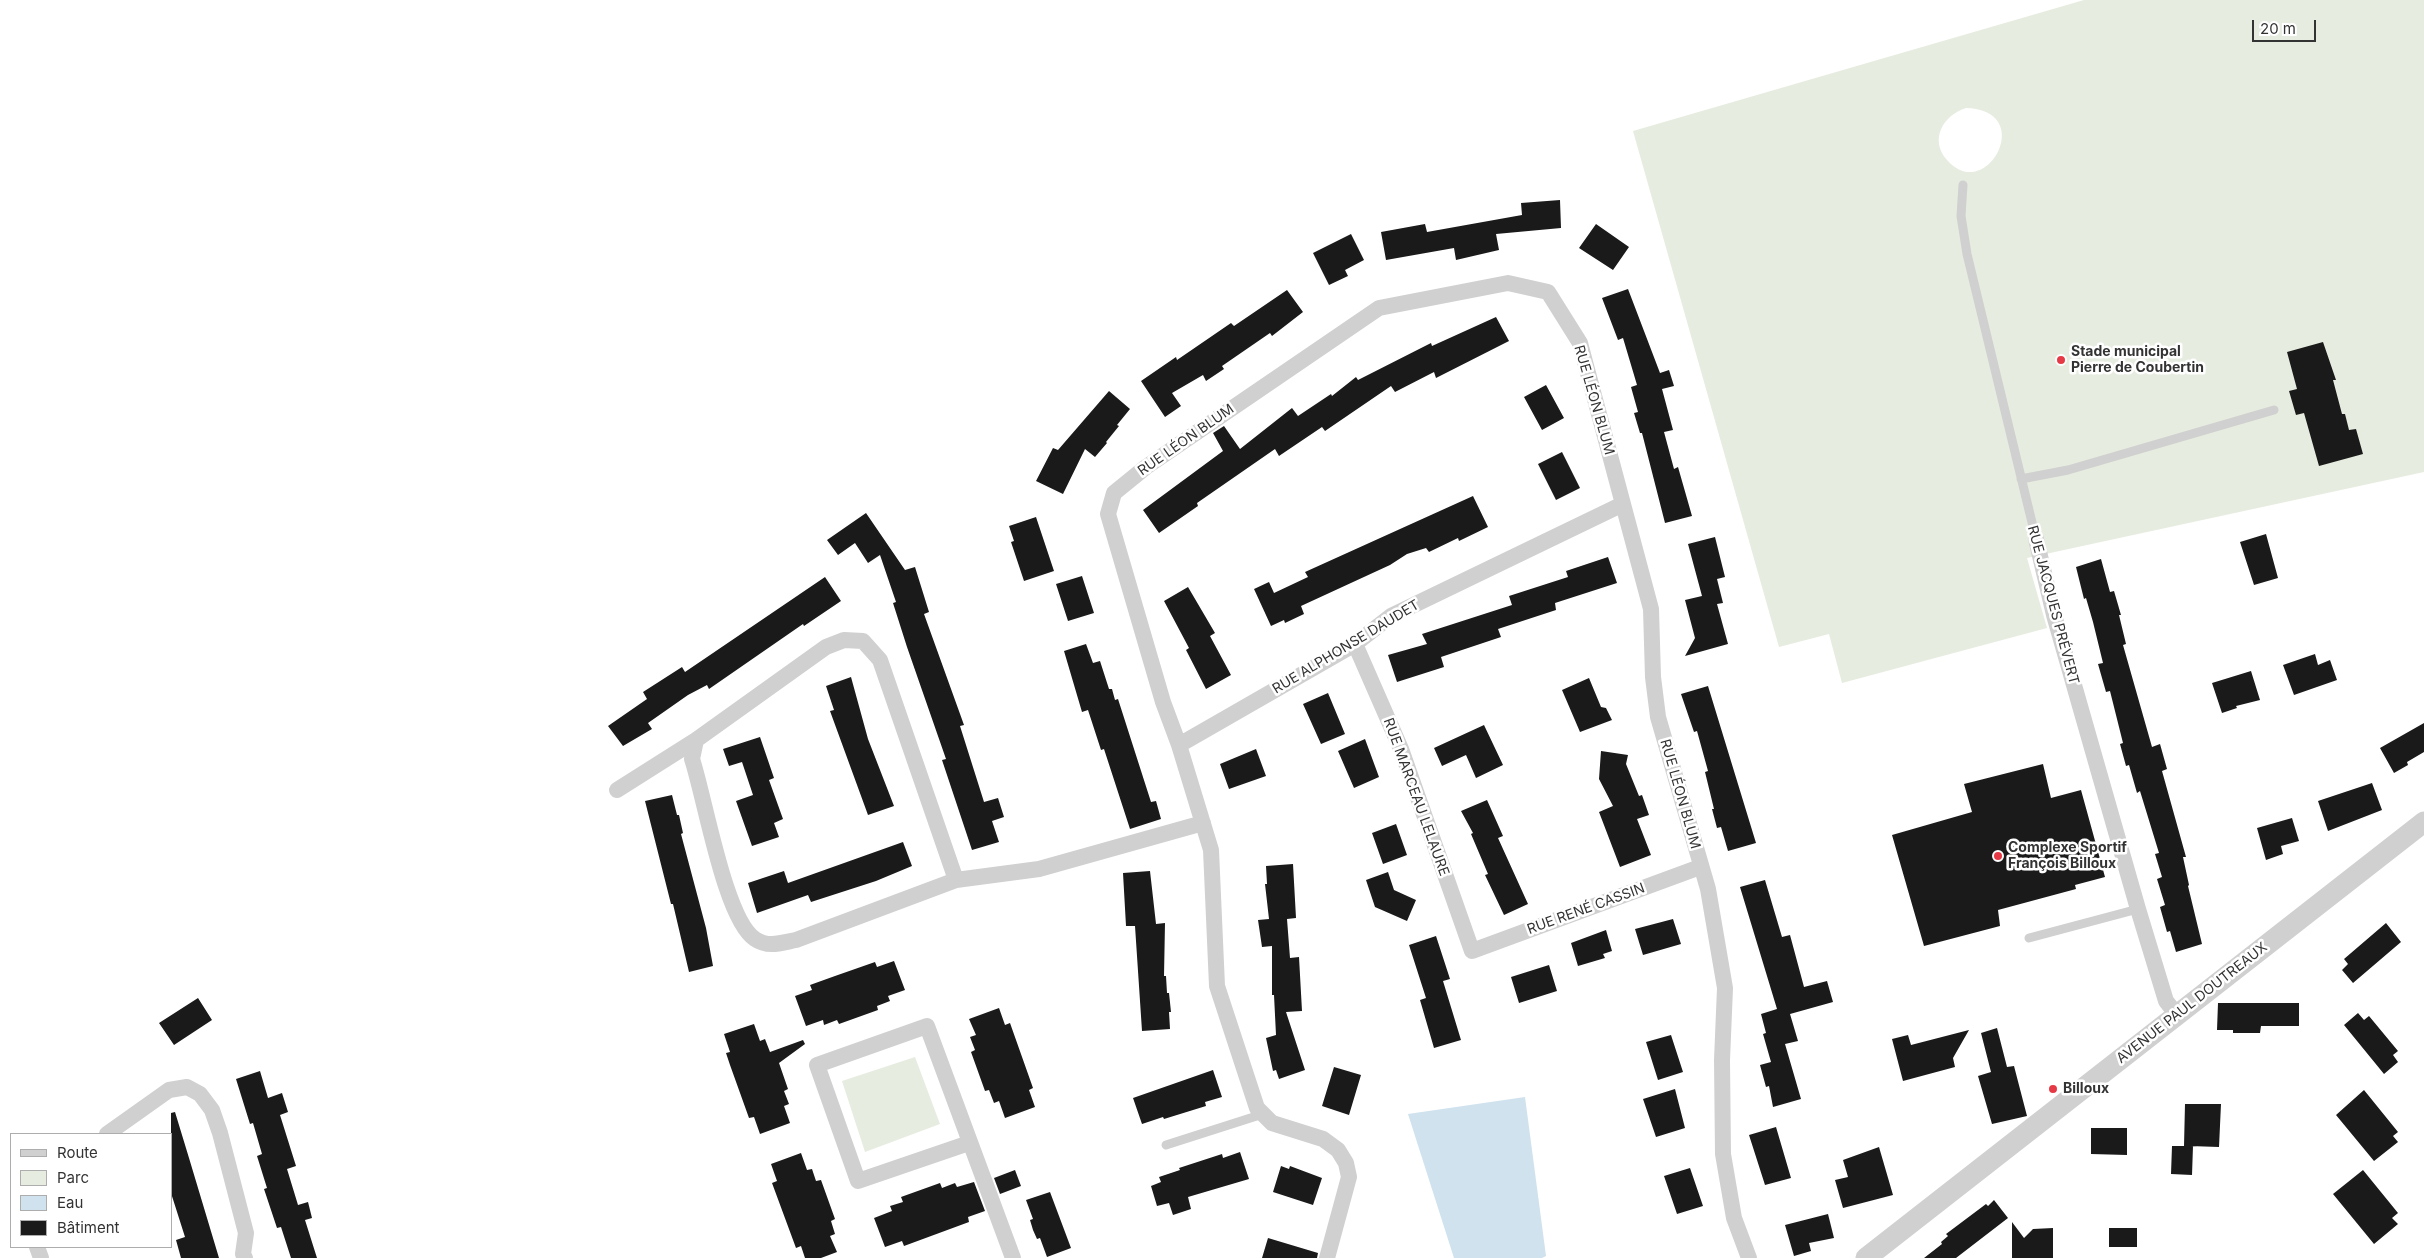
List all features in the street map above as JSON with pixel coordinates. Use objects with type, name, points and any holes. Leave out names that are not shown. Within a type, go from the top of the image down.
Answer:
[{"type":"street","name":"RUE LÉON BLUM","points":[[1263,1114],[1257,1108],[1217,986],[1211,850],[1179,745],[1163,702],[1108,514],[1114,493],[1146,467],[1379,308],[1508,283],[1548,292],[1580,343],[1652,609],[1653,677],[1658,717],[1700,867],[1708,889],[1725,988],[1722,1060],[1723,1154],[1734,1218],[1749,1258]]},
{"type":"street","name":"RUE ALPHONSE DAUDET","points":[[1179,745],[1355,644],[1391,616],[1623,504]]},
{"type":"street","name":"RUE JACQUES PRÉVERT","points":[[2036,539],[2054,615],[2138,909],[2166,1001],[2177,1015]]},
{"type":"street","points":[[617,790],[696,740],[826,647],[844,640],[863,641],[880,660],[956,880]]},
{"type":"street","name":"RUE MARCEAU LELAURE","points":[[1355,644],[1401,749],[1472,951]]},
{"type":"street","points":[[696,740],[692,759],[729,898],[740,924],[755,939],[771,946],[796,940],[956,880],[1040,870],[1203,823]]},
{"type":"street","name":"AVENUE PAUL DOUTREAUX","points":[[1866,1258],[2177,1015],[2422,828]]},
{"type":"street","name":"RUE RENÉ CASSIN","points":[[1472,951],[1700,867]]},
{"type":"street","points":[[969,1143],[858,1181],[817,1065],[926,1026],[1012,1258]]},
{"type":"street","points":[[108,1133],[169,1090],[187,1087],[200,1094],[212,1110],[220,1134],[246,1233],[244,1258]]},
{"type":"street","points":[[1263,1114],[1272,1123],[1323,1139],[1338,1150],[1346,1163],[1349,1177],[1327,1258]]},
{"type":"lane","name":"RUE JACQUES PRÉVERT","points":[[1963,186],[1961,216],[1967,254],[2036,539]]},
{"type":"lane","points":[[2022,480],[2068,470],[2274,410]]},
{"type":"lane","points":[[2029,938],[2138,909]]},
{"type":"lane","points":[[1166,1145],[1263,1114]]},
{"type":"green space","name":"Stade municipal Pierre de Coubertin","points":[[2084,0],[2424,0],[2424,472],[2027,558],[2047,628],[1842,683],[1829,634],[1779,647],[1633,131]],"holes":[[[1966,108],[1987,113],[1999,123],[2002,137],[1998,152],[1989,164],[1977,171],[1962,171],[1947,160],[1942,152],[1939,144],[1941,129],[1951,116]]]},
{"type":"green space","points":[[915,1057],[940,1124],[865,1152],[842,1081]]},
{"type":"water","points":[[1525,1097],[1546,1256],[1542,1258],[1454,1258],[1408,1114]]},
{"type":"building","points":[[1560,200],[1561,228],[1496,234],[1499,250],[1456,260],[1454,248],[1386,260],[1381,232],[1425,224],[1427,232],[1522,215],[1521,203]]},
{"type":"building","points":[[1596,224],[1629,247],[1613,270],[1579,248]]},
{"type":"building","points":[[1351,234],[1364,260],[1345,270],[1348,276],[1329,285],[1313,253]]},
{"type":"building","points":[[1628,289],[1660,373],[1669,370],[1674,386],[1662,389],[1673,430],[1664,432],[1674,469],[1678,467],[1692,516],[1665,523],[1642,433],[1640,433],[1634,413],[1638,412],[1631,387],[1637,385],[1623,338],[1618,340],[1602,298]]},
{"type":"building","points":[[1287,290],[1303,312],[1272,336],[1270,333],[1222,366],[1224,369],[1206,381],[1203,375],[1172,393],[1181,406],[1165,417],[1141,381],[1176,357],[1177,360],[1231,323],[1234,326]]},
{"type":"building","points":[[1496,317],[1509,341],[1436,378],[1434,372],[1395,392],[1391,386],[1325,431],[1322,427],[1279,456],[1275,449],[1197,503],[1198,506],[1159,533],[1143,510],[1223,451],[1213,433],[1224,426],[1240,449],[1292,408],[1298,416],[1331,394],[1332,396],[1356,377],[1358,380],[1431,343],[1432,346]]},
{"type":"building","points":[[2323,342],[2336,380],[2333,380],[2342,414],[2345,414],[2349,430],[2356,429],[2363,454],[2319,466],[2304,413],[2296,415],[2289,391],[2297,389],[2287,352]]},
{"type":"building","points":[[1546,385],[1564,418],[1542,430],[1524,397]]},
{"type":"building","points":[[1109,391],[1130,409],[1117,425],[1119,426],[1107,443],[1095,457],[1085,449],[1063,494],[1036,481],[1053,448],[1058,450]]},
{"type":"building","points":[[1562,452],[1580,488],[1556,500],[1538,464]]},
{"type":"building","points":[[1473,496],[1488,527],[1459,541],[1458,538],[1429,552],[1426,548],[1407,554],[1390,565],[1301,606],[1304,614],[1285,623],[1284,620],[1271,626],[1254,589],[1269,582],[1274,593],[1308,577],[1305,572]]},
{"type":"building","points":[[866,513],[905,570],[915,567],[929,612],[924,614],[964,725],[960,726],[984,802],[998,798],[1004,817],[992,821],[999,842],[972,850],[942,760],[946,759],[907,647],[893,603],[896,602],[880,555],[868,563],[855,543],[838,555],[827,540]]},
{"type":"building","points":[[1036,517],[1054,571],[1024,581],[1011,542],[1014,541],[1009,526]]},
{"type":"building","points":[[2266,534],[2278,578],[2254,585],[2240,542]]},
{"type":"building","points":[[1715,537],[1725,577],[1717,579],[1723,603],[1717,604],[1728,644],[1685,656],[1695,638],[1685,600],[1702,596],[1688,544]]},
{"type":"building","points":[[1608,557],[1617,583],[1555,603],[1556,610],[1498,629],[1501,637],[1441,657],[1444,667],[1397,682],[1388,655],[1427,644],[1422,634],[1512,605],[1509,596],[1568,577],[1566,571]]},
{"type":"building","points":[[2101,559],[2110,592],[2114,591],[2121,615],[2119,615],[2126,644],[2123,645],[2152,747],[2160,744],[2167,769],[2162,771],[2186,857],[2183,857],[2188,886],[2202,944],[2176,952],[2170,931],[2167,932],[2160,907],[2165,905],[2157,879],[2162,877],[2155,854],[2159,853],[2140,791],[2137,793],[2129,765],[2126,766],[2120,744],[2123,743],[2110,691],[2106,692],[2098,664],[2103,663],[2093,622],[2086,598],[2084,599],[2076,567]]},
{"type":"building","points":[[1082,576],[1094,613],[1068,621],[1056,584]]},
{"type":"building","points":[[825,577],[841,601],[804,626],[803,624],[709,689],[707,685],[688,695],[648,723],[652,729],[623,746],[608,726],[647,699],[643,692],[682,667],[685,672]]},
{"type":"building","points":[[1188,587],[1215,633],[1210,636],[1231,675],[1206,689],[1186,650],[1189,648],[1164,601]]},
{"type":"building","points":[[1086,644],[1093,663],[1100,661],[1109,689],[1112,689],[1115,700],[1118,699],[1151,802],[1156,801],[1161,819],[1130,829],[1104,749],[1101,750],[1088,710],[1082,712],[1064,651]]},
{"type":"building","points":[[2315,654],[2318,665],[2330,660],[2337,680],[2294,695],[2283,665]]},
{"type":"building","points":[[2251,671],[2260,700],[2236,706],[2237,708],[2222,713],[2212,683]]},
{"type":"building","points":[[851,677],[868,739],[894,806],[868,815],[830,711],[834,710],[826,686]]},
{"type":"building","points":[[1589,678],[1601,707],[1606,708],[1612,720],[1580,732],[1562,690]]},
{"type":"building","points":[[1708,686],[1756,843],[1728,851],[1721,827],[1717,828],[1712,809],[1714,809],[1705,772],[1708,771],[1697,731],[1694,732],[1681,694]]},
{"type":"building","points":[[1328,693],[1345,734],[1321,744],[1303,704]]},
{"type":"building","points":[[2424,723],[2424,752],[2407,762],[2408,765],[2394,773],[2380,748]]},
{"type":"building","points":[[1484,725],[1503,765],[1476,778],[1466,755],[1442,766],[1434,748]]},
{"type":"building","points":[[760,737],[774,778],[769,780],[783,819],[774,823],[779,837],[752,846],[736,801],[753,795],[742,762],[729,766],[723,749]]},
{"type":"building","points":[[1365,739],[1379,777],[1354,788],[1338,751]]},
{"type":"building","points":[[1256,749],[1266,776],[1229,789],[1220,764]]},
{"type":"building","points":[[1601,751],[1628,755],[1626,764],[1639,796],[1642,795],[1649,815],[1637,819],[1651,855],[1620,867],[1599,812],[1613,806],[1599,779]]},
{"type":"building","name":"Complexe Sportif François Billoux","points":[[2043,764],[2051,798],[2081,790],[2105,877],[2075,885],[2076,889],[1998,910],[2000,926],[1924,946],[1892,835],[1972,812],[1964,784]]},
{"type":"building","points":[[2372,783],[2382,810],[2328,831],[2318,801]]},
{"type":"building","points":[[672,795],[677,815],[679,815],[683,833],[681,834],[706,928],[713,966],[689,972],[645,801]]},
{"type":"building","points":[[1487,800],[1503,836],[1498,838],[1528,904],[1504,915],[1485,875],[1488,874],[1471,834],[1473,833],[1461,811]]},
{"type":"building","points":[[2292,818],[2299,841],[2281,846],[2283,854],[2266,860],[2257,828]]},
{"type":"building","points":[[1396,824],[1407,855],[1383,864],[1372,833]]},
{"type":"building","points":[[903,842],[912,866],[876,881],[811,902],[808,895],[757,913],[748,883],[784,871],[788,883]]},
{"type":"building","points":[[1293,864],[1296,918],[1287,919],[1290,958],[1299,957],[1302,1011],[1286,1012],[1305,1070],[1279,1079],[1276,1070],[1273,1071],[1266,1038],[1276,1035],[1274,995],[1272,995],[1272,946],[1262,947],[1258,920],[1269,919],[1265,884],[1267,884],[1266,866]]},
{"type":"building","points":[[1150,871],[1156,924],[1165,923],[1164,976],[1166,976],[1171,1012],[1169,1012],[1170,1029],[1142,1031],[1135,926],[1126,926],[1123,873]]},
{"type":"building","points":[[1388,872],[1394,890],[1416,900],[1407,921],[1375,907],[1366,880]]},
{"type":"building","points":[[1765,880],[1782,937],[1790,935],[1804,987],[1827,981],[1833,1002],[1790,1014],[1798,1041],[1785,1044],[1801,1099],[1773,1107],[1769,1086],[1766,1087],[1760,1065],[1771,1062],[1763,1034],[1766,1033],[1761,1014],[1777,1009],[1740,887]]},
{"type":"building","points":[[1673,919],[1681,944],[1643,955],[1635,929]]},
{"type":"building","points":[[2386,923],[2401,942],[2353,983],[2342,970],[2348,964],[2344,959]]},
{"type":"building","points":[[1606,930],[1612,951],[1603,954],[1605,958],[1578,966],[1571,943]]},
{"type":"building","points":[[1436,936],[1450,979],[1443,981],[1461,1040],[1434,1048],[1420,1000],[1426,998],[1409,945]]},
{"type":"building","points":[[894,961],[905,990],[888,996],[890,1001],[877,1006],[878,1010],[839,1024],[837,1020],[824,1025],[823,1020],[806,1026],[795,996],[812,990],[810,985],[835,976],[875,962],[877,967]]},
{"type":"building","points":[[1549,965],[1557,991],[1519,1003],[1511,977]]},
{"type":"building","points":[[198,998],[212,1020],[174,1045],[159,1023]]},
{"type":"building","points":[[2218,1003],[2299,1003],[2299,1026],[2261,1026],[2260,1033],[2233,1033],[2233,1030],[2217,1030]]},
{"type":"building","points":[[999,1008],[1005,1025],[1010,1023],[1033,1088],[1029,1090],[1035,1107],[1005,1118],[999,1101],[994,1103],[989,1090],[985,1091],[971,1052],[975,1050],[970,1037],[976,1035],[969,1019]]},
{"type":"building","points":[[2358,1013],[2364,1020],[2369,1016],[2398,1051],[2393,1055],[2398,1062],[2384,1074],[2344,1025]]},
{"type":"building","points":[[754,1024],[760,1041],[765,1039],[770,1052],[803,1040],[805,1044],[779,1063],[788,1089],[784,1091],[789,1104],[784,1106],[790,1123],[760,1134],[754,1117],[749,1118],[726,1053],[730,1052],[724,1034]]},
{"type":"building","points":[[1997,1028],[2007,1067],[2014,1066],[2027,1116],[1992,1124],[1978,1076],[1991,1072],[1981,1033]]},
{"type":"building","points":[[1969,1030],[1953,1058],[1955,1067],[1903,1081],[1892,1039],[1908,1035],[1911,1045]]},
{"type":"building","points":[[1671,1035],[1683,1072],[1658,1080],[1646,1042]]},
{"type":"building","points":[[1334,1067],[1361,1075],[1349,1115],[1322,1106]]},
{"type":"building","points":[[1213,1070],[1222,1097],[1205,1102],[1206,1106],[1142,1124],[1133,1098]]},
{"type":"building","points":[[260,1071],[268,1098],[282,1093],[288,1112],[280,1115],[296,1166],[287,1169],[298,1205],[308,1202],[312,1218],[305,1220],[317,1258],[291,1258],[281,1227],[277,1228],[264,1189],[267,1188],[257,1156],[262,1154],[253,1123],[250,1124],[236,1079]]},
{"type":"building","points":[[1675,1089],[1685,1128],[1656,1137],[1643,1099]]},
{"type":"building","points":[[2364,1090],[2398,1132],[2393,1136],[2398,1142],[2374,1161],[2336,1115]]},
{"type":"building","points":[[2185,1104],[2221,1104],[2219,1147],[2193,1146],[2192,1175],[2171,1174],[2172,1146],[2184,1146]]},
{"type":"building","points":[[175,1112],[219,1258],[181,1258],[176,1240],[185,1237],[172,1196],[171,1113]]},
{"type":"building","points":[[1776,1127],[1791,1178],[1765,1185],[1749,1135]]},
{"type":"building","points":[[2091,1128],[2127,1128],[2127,1155],[2091,1154]]},
{"type":"building","points":[[1879,1147],[1893,1195],[1843,1208],[1835,1180],[1848,1177],[1843,1160]]},
{"type":"building","points":[[1240,1152],[1249,1179],[1188,1197],[1191,1209],[1173,1215],[1169,1203],[1157,1206],[1151,1186],[1161,1182],[1159,1177],[1180,1170],[1179,1168],[1222,1154],[1223,1158]]},
{"type":"building","points":[[801,1153],[807,1170],[812,1169],[816,1181],[821,1180],[835,1219],[831,1221],[835,1234],[830,1236],[837,1252],[821,1258],[805,1258],[801,1246],[796,1248],[772,1183],[777,1181],[771,1164]]},
{"type":"building","points":[[1281,1166],[1289,1169],[1290,1166],[1322,1178],[1313,1205],[1273,1192]]},
{"type":"building","points":[[1690,1168],[1703,1206],[1677,1214],[1664,1176]]},
{"type":"building","points":[[1015,1170],[1021,1186],[1000,1194],[994,1178]]},
{"type":"building","points":[[2363,1170],[2398,1213],[2392,1218],[2398,1224],[2374,1244],[2333,1194]]},
{"type":"building","points":[[974,1182],[985,1211],[968,1217],[969,1222],[904,1246],[902,1241],[885,1247],[874,1218],[892,1211],[890,1206],[903,1202],[901,1197],[940,1183],[942,1188],[955,1183],[957,1187]]},
{"type":"building","points":[[1050,1192],[1071,1248],[1047,1257],[1040,1238],[1037,1239],[1033,1230],[1030,1220],[1033,1219],[1026,1200]]},
{"type":"building","points":[[1994,1200],[2008,1218],[1956,1258],[1924,1258],[1942,1244],[1941,1242],[1948,1236],[1946,1234]]},
{"type":"building","points":[[1828,1214],[1834,1238],[1809,1243],[1811,1251],[1794,1256],[1785,1225]]},
{"type":"building","points":[[2012,1222],[2024,1238],[2033,1229],[2053,1228],[2053,1258],[2012,1258]]},
{"type":"building","points":[[2109,1228],[2137,1228],[2137,1247],[2109,1247]]},
{"type":"building","points":[[1268,1238],[1318,1253],[1317,1258],[1262,1258]]},
{"type":"place","name":"Stade municipal Pierre de Coubertin","points":[[2061,360]]},
{"type":"place","name":"Complexe Sportif François Billoux","points":[[1998,856]]},
{"type":"place","name":"Billoux","points":[[2053,1089]]}]
